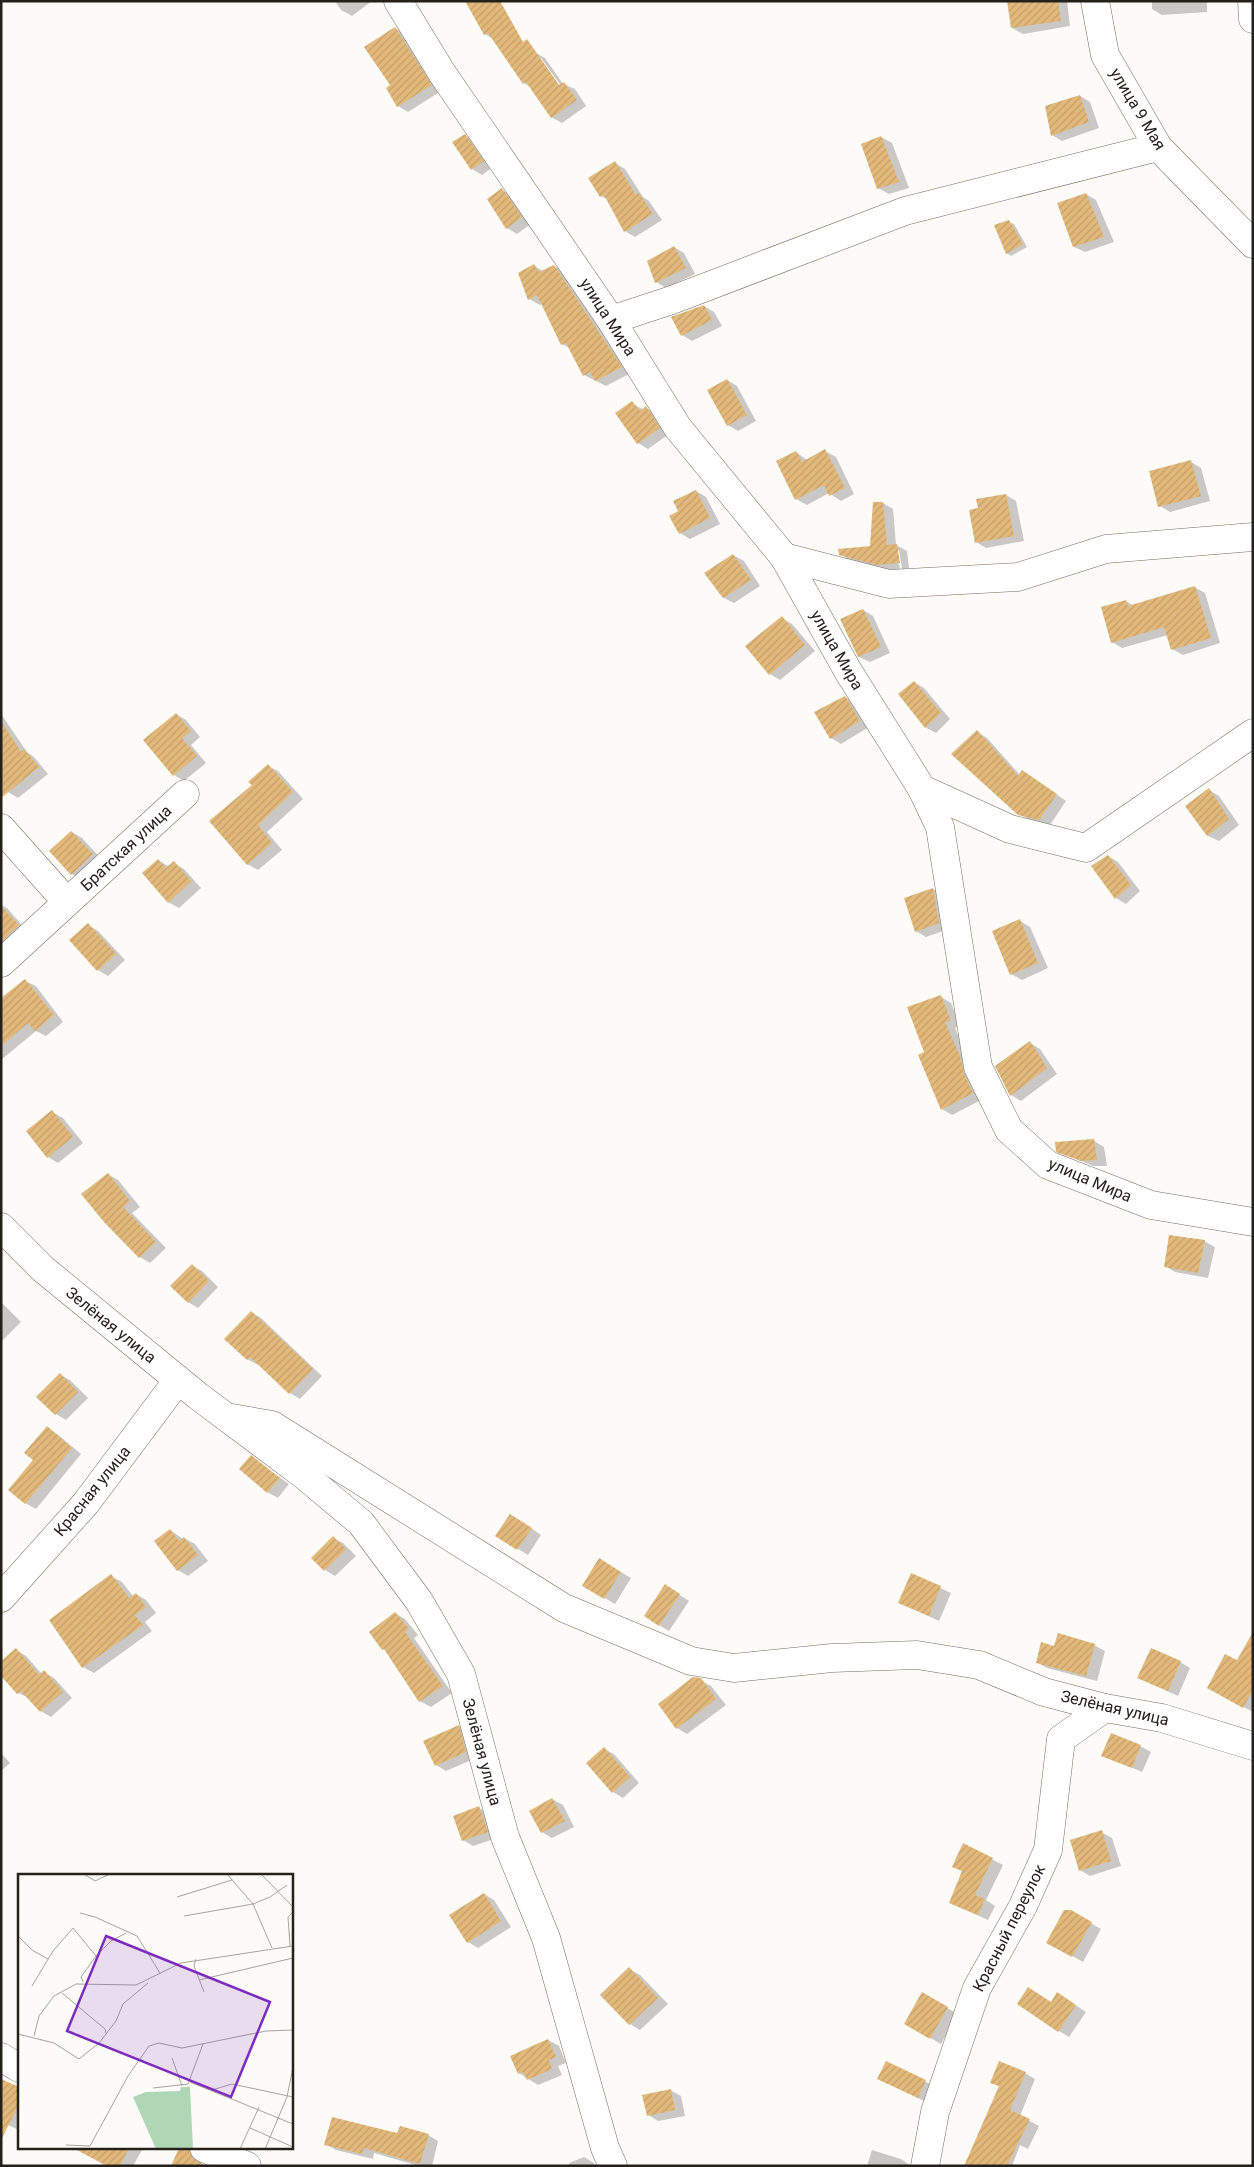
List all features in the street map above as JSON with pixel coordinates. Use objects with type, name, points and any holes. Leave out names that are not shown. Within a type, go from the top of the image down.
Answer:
[{"type":"street","name":"улица Мира","points":[[398,1],[442,73],[611,320],[678,428],[784,557],[848,671],[922,789],[940,827],[978,1067],[1009,1130],[1048,1165],[1151,1205],[1253,1222]]},
{"type":"street","name":"улица 9 Мая","points":[[1095,1],[1104,55],[1158,147],[1253,244]]},
{"type":"street","points":[[1252,1],[1253,19]]},
{"type":"street","points":[[611,320],[672,300],[905,211],[1158,147]]},
{"type":"street","points":[[784,557],[889,584],[1018,577],[1106,549],[1253,537]]},
{"type":"street","points":[[922,789],[1010,829],[1086,848],[1253,733]]},
{"type":"street","name":"Братская улица","points":[[1,963],[185,794]]},
{"type":"street","name":"Братская улица","points":[[1,828],[67,902]]},
{"type":"street","name":"Зелёная улица","points":[[1,1227],[43,1269],[178,1380],[305,1476],[362,1524],[420,1601],[461,1674],[505,1837],[546,1938],[605,2148],[612,2166]]},
{"type":"street","name":"Красная улица","points":[[1,1598],[86,1503],[178,1380]]},
{"type":"street","name":"Зелёная улица","points":[[226,1417],[272,1425],[564,1608],[691,1661],[734,1668],[832,1658],[917,1655],[980,1665],[1044,1692],[1105,1708],[1162,1718],[1253,1746]]},
{"type":"street","points":[[1044,1692],[1053,1712],[1061,1739],[1105,1708]]},
{"type":"street","name":"Красный переулок","points":[[925,2166],[935,2112],[977,1988],[1023,1906],[1048,1850],[1061,1739]]},
{"type":"street","points":[[1,2057],[18,2067]]},
{"type":"street","points":[[209,2150],[247,2166]]},
{"type":"building","points":[[465,1],[500,1],[523,42],[527,39],[559,85],[564,82],[577,100],[551,118],[526,82],[523,84],[488,33],[484,35]]},
{"type":"building","points":[[1007,1],[1058,1],[1061,21],[1011,28]]},
{"type":"building","points":[[395,27],[432,85],[397,107],[386,88],[390,85],[364,47]]},
{"type":"building","points":[[1080,95],[1089,122],[1051,136],[1045,106]]},
{"type":"building","points":[[465,134],[484,161],[471,170],[452,142]]},
{"type":"building","points":[[881,136],[899,182],[877,189],[861,144]]},
{"type":"building","points":[[615,161],[636,195],[639,193],[653,214],[624,232],[604,195],[600,197],[588,178]]},
{"type":"building","points":[[502,188],[522,217],[506,229],[487,199]]},
{"type":"building","points":[[1086,193],[1104,237],[1073,247],[1057,203]]},
{"type":"building","points":[[1009,220],[1023,244],[1006,254],[994,225]]},
{"type":"building","points":[[674,246],[686,268],[655,283],[647,261]]},
{"type":"building","points":[[534,264],[539,272],[554,265],[622,367],[595,381],[590,372],[583,376],[566,343],[561,345],[537,295],[528,300],[518,273]]},
{"type":"building","points":[[704,305],[712,320],[681,336],[671,317]]},
{"type":"building","points":[[727,379],[747,415],[727,426],[707,390]]},
{"type":"building","points":[[632,401],[640,411],[646,406],[660,428],[637,444],[615,413]]},
{"type":"building","points":[[825,449],[845,488],[829,496],[824,485],[795,500],[776,461],[796,451],[802,462]]},
{"type":"building","points":[[1191,460],[1201,496],[1158,507],[1149,471]]},
{"type":"building","points":[[696,490],[710,518],[679,534],[669,516],[678,511],[673,501]]},
{"type":"building","points":[[1006,494],[1014,536],[975,543],[969,510],[978,508],[976,499]]},
{"type":"building","points":[[873,502],[883,502],[887,545],[897,544],[900,563],[877,565],[839,555],[838,549],[870,546]]},
{"type":"building","points":[[733,554],[751,580],[723,598],[704,573]]},
{"type":"building","points":[[1195,586],[1211,638],[1171,650],[1164,627],[1111,643],[1101,607],[1126,600],[1128,606]]},
{"type":"building","points":[[863,609],[881,647],[858,657],[840,619]]},
{"type":"building","points":[[782,616],[805,645],[769,675],[745,646]]},
{"type":"building","points":[[914,681],[941,713],[925,728],[898,694]]},
{"type":"building","points":[[845,696],[860,721],[830,739],[814,712]]},
{"type":"building","points":[[176,713],[191,731],[182,738],[197,756],[173,776],[143,740]]},
{"type":"building","points":[[1,721],[21,752],[24,749],[39,767],[1,798]]},
{"type":"building","points":[[977,730],[1018,776],[1022,770],[1057,794],[1039,820],[1018,815],[951,754]]},
{"type":"building","points":[[268,764],[293,792],[258,825],[272,843],[247,865],[209,821],[252,785],[248,782]]},
{"type":"building","points":[[1209,788],[1229,819],[1207,836],[1185,806]]},
{"type":"building","points":[[71,831],[93,854],[71,875],[49,851]]},
{"type":"building","points":[[1108,855],[1131,885],[1115,899],[1091,866]]},
{"type":"building","points":[[158,859],[166,868],[174,861],[191,881],[168,903],[142,873]]},
{"type":"building","points":[[933,888],[939,923],[915,932],[904,898]]},
{"type":"building","points":[[1,906],[19,925],[1,942]]},
{"type":"building","points":[[1020,919],[1038,963],[1010,975],[992,931]]},
{"type":"building","points":[[88,923],[116,954],[97,971],[69,940]]},
{"type":"building","points":[[25,979],[54,1015],[35,1031],[28,1023],[1,1046],[1,998]]},
{"type":"building","points":[[941,995],[951,1021],[945,1022],[973,1093],[941,1110],[918,1055],[924,1052],[907,1007]]},
{"type":"building","points":[[1030,1041],[1047,1068],[1010,1096],[995,1066]]},
{"type":"building","points":[[52,1110],[73,1137],[47,1158],[26,1131]]},
{"type":"building","points":[[1094,1139],[1097,1160],[1081,1161],[1056,1152],[1055,1142]]},
{"type":"building","points":[[108,1173],[130,1201],[123,1207],[156,1242],[139,1258],[104,1222],[81,1194]]},
{"type":"building","points":[[1169,1235],[1205,1240],[1198,1273],[1164,1267]]},
{"type":"building","points":[[192,1264],[209,1281],[188,1303],[170,1286]]},
{"type":"building","points":[[251,1311],[313,1369],[289,1394],[250,1357],[247,1360],[224,1339]]},
{"type":"building","points":[[60,1373],[78,1392],[55,1415],[36,1397]]},
{"type":"building","points":[[47,1426],[72,1448],[25,1504],[8,1490],[33,1460],[24,1453]]},
{"type":"building","points":[[251,1455],[280,1478],[267,1493],[239,1469]]},
{"type":"building","points":[[510,1514],[532,1528],[517,1550],[495,1536]]},
{"type":"building","points":[[170,1529],[179,1541],[184,1537],[198,1555],[177,1571],[154,1541]]},
{"type":"building","points":[[333,1536],[346,1549],[324,1571],[311,1558]]},
{"type":"building","points":[[599,1558],[621,1572],[604,1599],[582,1586]]},
{"type":"building","points":[[911,1573],[941,1586],[929,1616],[898,1603]]},
{"type":"building","points":[[111,1574],[129,1598],[136,1593],[146,1607],[135,1615],[143,1625],[82,1668],[49,1620]]},
{"type":"building","points":[[665,1584],[680,1594],[659,1626],[644,1616]]},
{"type":"building","points":[[395,1612],[409,1629],[405,1632],[443,1686],[419,1702],[384,1649],[382,1650],[369,1632]]},
{"type":"building","points":[[1253,1632],[1253,1690],[1243,1708],[1207,1688],[1225,1654],[1237,1660]]},
{"type":"building","points":[[1058,1633],[1095,1644],[1086,1676],[1036,1663],[1041,1642],[1054,1646]]},
{"type":"building","points":[[16,1648],[39,1675],[44,1670],[63,1692],[40,1712],[21,1691],[17,1694],[1,1676],[1,1661]]},
{"type":"building","points":[[1151,1648],[1181,1661],[1168,1691],[1137,1678]]},
{"type":"building","points":[[693,1677],[701,1678],[716,1699],[676,1729],[658,1704]]},
{"type":"building","points":[[459,1725],[466,1752],[435,1766],[423,1741]]},
{"type":"building","points":[[1111,1733],[1141,1745],[1132,1768],[1101,1756]]},
{"type":"building","points":[[604,1747],[630,1777],[612,1793],[586,1763]]},
{"type":"building","points":[[552,1798],[565,1821],[541,1833],[529,1811]]},
{"type":"building","points":[[479,1806],[488,1832],[462,1841],[453,1816]]},
{"type":"building","points":[[1102,1830],[1111,1861],[1079,1871],[1070,1840]]},
{"type":"building","points":[[963,1843],[993,1858],[975,1895],[985,1899],[978,1915],[949,1903],[962,1871],[952,1867]]},
{"type":"building","points":[[484,1893],[501,1921],[467,1943],[449,1915]]},
{"type":"building","points":[[1064,1910],[1071,1910],[1092,1922],[1072,1957],[1046,1943]]},
{"type":"building","points":[[629,1967],[658,1998],[629,2025],[600,1995]]},
{"type":"building","points":[[1028,1987],[1051,2002],[1057,1992],[1076,2005],[1058,2032],[1017,2004]]},
{"type":"building","points":[[922,1992],[948,2007],[930,2039],[904,2024]]},
{"type":"building","points":[[548,2039],[556,2057],[549,2060],[552,2069],[527,2080],[523,2072],[518,2074],[510,2056]]},
{"type":"building","points":[[886,2061],[926,2080],[918,2098],[877,2079]]},
{"type":"building","points":[[999,2061],[1026,2072],[1010,2110],[1030,2119],[1007,2166],[964,2166],[999,2086],[990,2083]]},
{"type":"building","points":[[1,2079],[18,2087],[18,2106],[1,2140]]},
{"type":"building","points":[[671,2089],[675,2110],[647,2116],[642,2095]]},
{"type":"building","points":[[332,2117],[397,2133],[400,2126],[429,2134],[420,2164],[364,2148],[362,2154],[324,2145]]},
{"type":"building","points":[[77,2150],[128,2150],[120,2166],[107,2166]]},
{"type":"building","points":[[178,2150],[190,2150],[192,2158],[206,2166],[171,2166]]}]
